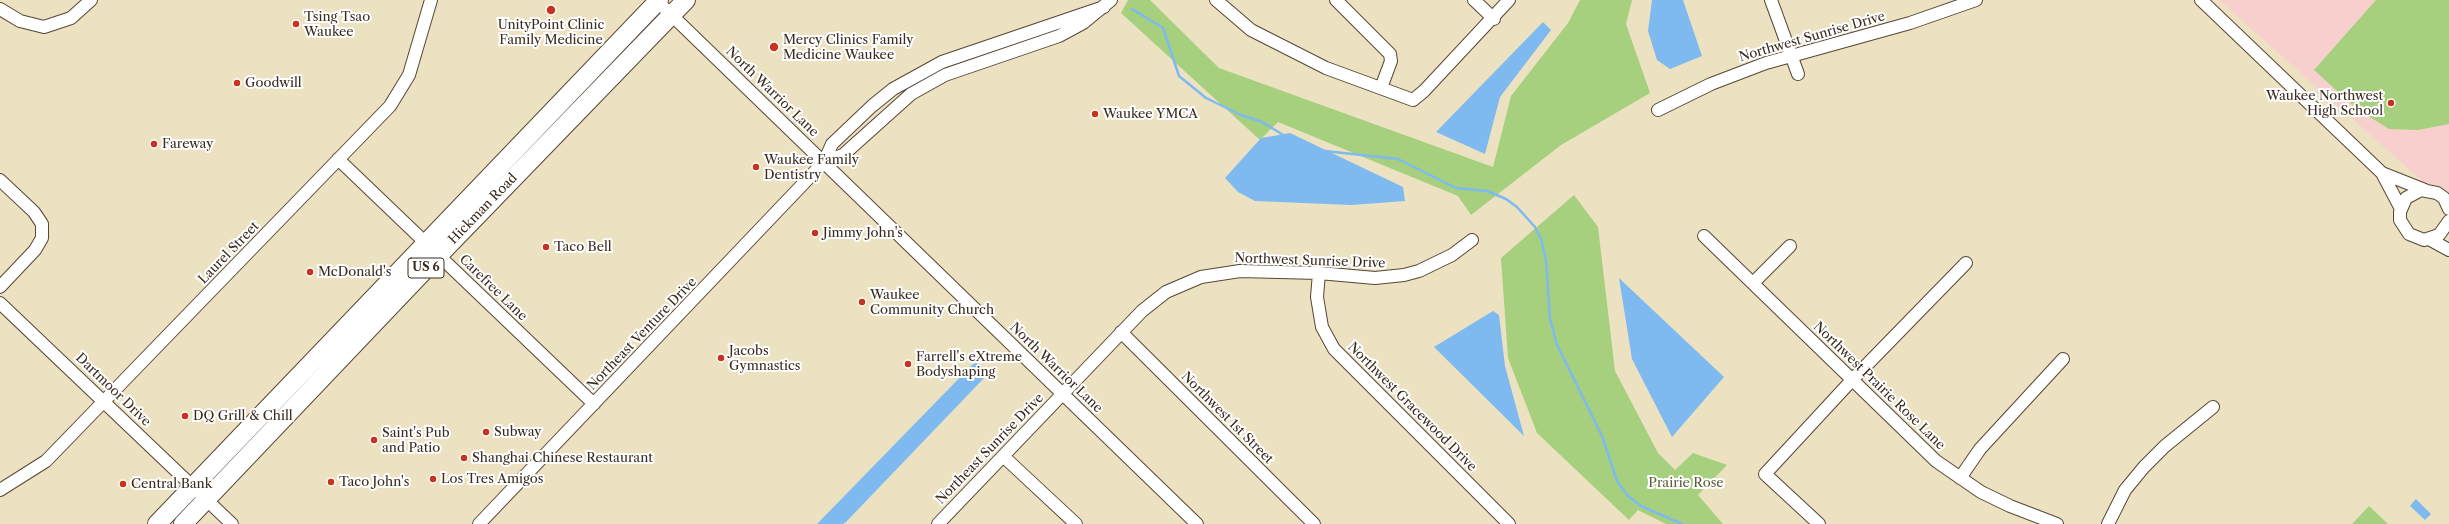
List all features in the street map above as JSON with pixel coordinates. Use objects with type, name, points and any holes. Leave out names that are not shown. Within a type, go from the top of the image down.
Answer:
[{"type":"highway","name":"Hickman Road","points":[[183,524],[658,0]]},
{"type":"highway","name":"Hickman Road","points":[[158,524],[193,486],[686,0]]},
{"type":"street","points":[[0,9],[20,21],[44,27],[70,18],[91,0]]},
{"type":"street","name":"Laurel Street","points":[[0,490],[46,461],[390,106],[402,88],[414,60],[431,0]]},
{"type":"street","name":"North Warrior Lane","points":[[658,0],[1197,524]]},
{"type":"street","points":[[1216,0],[1251,30],[1326,68],[1413,100],[1494,19],[1509,0]]},
{"type":"street","points":[[1336,0],[1390,54],[1391,61],[1381,88]]},
{"type":"street","points":[[1474,0],[1494,19]]},
{"type":"street","points":[[1771,0],[1798,74]]},
{"type":"street","name":"Northwest Sunrise Drive","points":[[1658,110],[1733,75],[1791,55],[1910,24],[1976,0]]},
{"type":"street","points":[[2201,0],[2382,173],[2401,210]]},
{"type":"street","points":[[824,162],[843,155],[911,94],[939,78],[1058,36],[1108,3]]},
{"type":"street","name":"Carefree Lane","points":[[338,160],[594,404]]},
{"type":"street","name":"Northeast Venture Drive","points":[[479,524],[824,162]]},
{"type":"street","points":[[2382,173],[2425,190],[2437,193],[2444,198],[2449,209]]},
{"type":"street","points":[[0,180],[34,212],[42,224],[42,238],[35,250],[0,287]]},
{"type":"street","points":[[2425,190],[2413,193],[2406,198],[2401,210],[2400,220],[2409,234],[2416,238],[2429,239],[2449,250]]},
{"type":"street","points":[[2429,239],[2439,235],[2449,222]]},
{"type":"street","name":"Northwest Prairie Rose Lane","points":[[1704,236],[1923,450],[1981,492],[2010,506],[2057,524]]},
{"type":"street","name":"Northwest Sunrise Drive","points":[[1063,394],[1142,311],[1166,292],[1201,277],[1240,271],[1319,273],[1375,278],[1404,275],[1419,271],[1452,255],[1472,240]]},
{"type":"street","points":[[1753,283],[1790,246]]},
{"type":"street","points":[[1819,524],[1765,474],[1852,380],[1966,263]]},
{"type":"street","name":"Northwest Gracewood Drive","points":[[1319,273],[1318,297],[1322,327],[1334,349],[1509,524]]},
{"type":"street","name":"Dartmoor Drive","points":[[0,303],[105,401],[232,524]]},
{"type":"street","name":"Northwest 1st Street","points":[[1121,332],[1314,524]]},
{"type":"street","points":[[1960,478],[1980,449],[2063,359]]},
{"type":"street","name":"Northeast Sunrise Drive","points":[[938,524],[1063,394]]},
{"type":"street","points":[[2108,524],[2125,490],[2144,467],[2165,446],[2213,407]]},
{"type":"street","points":[[1003,456],[1076,524]]},
{"type":"shaded area","name":"Waukee Northwest High School","points":[[2219,0],[2449,0],[2449,205]]},
{"type":"green space","points":[[1128,0],[1150,0],[1219,68],[1493,167],[1511,96],[1568,23],[1580,0],[1632,0],[1626,24],[1650,93],[1561,145],[1471,215],[1458,196],[1278,122],[1260,140],[1121,13]]},
{"type":"green space","points":[[2376,0],[2449,0],[2449,124],[2418,130],[2389,129],[2357,109],[2314,70]]},
{"type":"green space","name":"Prairie Rose","points":[[1574,195],[1598,227],[1615,371],[1658,453],[1675,470],[1693,453],[1727,465],[1698,495],[1723,524],[1666,524],[1638,510],[1629,520],[1537,433],[1508,358],[1501,258]]},
{"type":"green space","points":[[2369,506],[2388,524],[2352,524]]},
{"type":"water","points":[[1652,0],[1683,0],[1702,56],[1670,69],[1657,60],[1648,31]]},
{"type":"water","points":[[1543,22],[1551,30],[1500,97],[1485,154],[1436,132]]},
{"type":"water","points":[[1290,133],[1403,187],[1405,201],[1351,205],[1255,201],[1238,192],[1225,178],[1261,138]]},
{"type":"water","points":[[1619,278],[1724,377],[1672,437],[1632,359]]},
{"type":"water","points":[[1493,311],[1499,315],[1505,366],[1524,436],[1434,347]]},
{"type":"water","points":[[976,363],[981,365],[986,376],[846,522],[843,524],[817,524],[972,365]]},
{"type":"water","points":[[2416,499],[2431,514],[2425,520],[2410,506]]},
{"type":"waterway","points":[[1132,9],[1163,28],[1179,76],[1206,98],[1241,115],[1262,122],[1285,136]]},
{"type":"waterway","points":[[1325,151],[1398,159],[1456,188],[1487,191],[1506,199],[1517,207],[1535,227],[1541,239],[1546,260],[1550,319],[1557,345],[1602,436],[1617,481],[1628,496],[1641,506],[1682,524]]},
{"type":"place","name":"UnityPoint Clinic Family Medicine","points":[[551,10]]},
{"type":"place","name":"Tsing Tsao Waukee","points":[[296,24]]},
{"type":"place","name":"Mercy Clinics Family Medicine Waukee","points":[[774,47]]},
{"type":"place","name":"Goodwill","points":[[237,83]]},
{"type":"place","name":"Waukee Northwest High School","points":[[2391,103]]},
{"type":"place","name":"Waukee YMCA","points":[[1095,114]]},
{"type":"place","name":"Fareway","points":[[154,144]]},
{"type":"place","name":"Waukee Family Dentistry","points":[[756,167]]},
{"type":"place","name":"Jimmy John's","points":[[815,233]]},
{"type":"place","name":"Taco Bell","points":[[546,247]]},
{"type":"place","name":"McDonald's","points":[[310,272]]},
{"type":"place","name":"Waukee Community Church","points":[[862,302]]},
{"type":"place","name":"Jacobs Gymnastics","points":[[721,358]]},
{"type":"place","name":"Farrell's eXtreme Bodyshaping","points":[[908,364]]},
{"type":"place","name":"DQ Grill & Chill","points":[[185,416]]},
{"type":"place","name":"Subway","points":[[486,432]]},
{"type":"place","name":"Saint's Pub and Patio","points":[[374,440]]},
{"type":"place","name":"Shanghai Chinese Restaurant","points":[[464,458]]},
{"type":"place","name":"Los Tres Amigos","points":[[433,479]]},
{"type":"place","name":"Taco John's","points":[[331,482]]},
{"type":"place","name":"Central Bank","points":[[123,484]]}]
